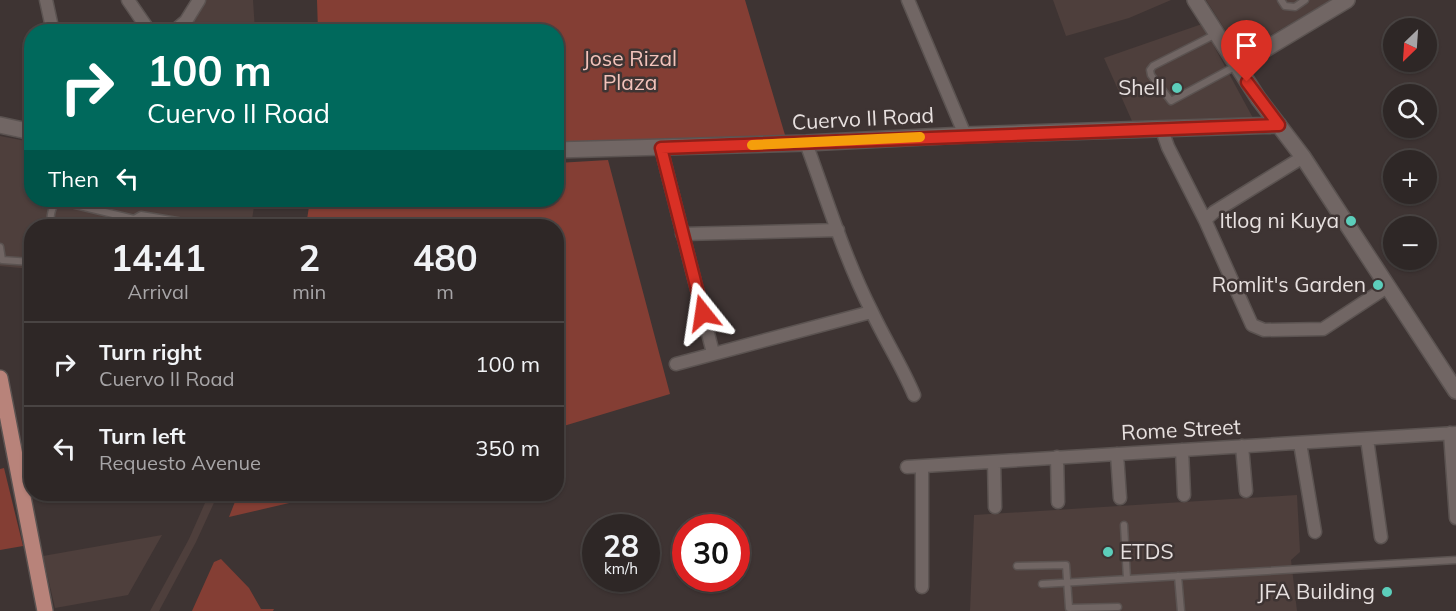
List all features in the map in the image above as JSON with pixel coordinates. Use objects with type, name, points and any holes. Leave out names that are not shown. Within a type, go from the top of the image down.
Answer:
[{"type":"main road","points":[[0,378],[45,611]]},
{"type":"street","points":[[46,0],[51,24]]},
{"type":"street","points":[[128,0],[144,24]]},
{"type":"street","points":[[182,24],[199,0]]},
{"type":"street","points":[[908,0],[965,135]]},
{"type":"street","points":[[1195,0],[1237,66],[1302,157],[1456,391]]},
{"type":"street","points":[[1237,66],[1347,0]]},
{"type":"street","points":[[0,125],[24,130]]},
{"type":"street","name":"Cuervo II Road","points":[[564,150],[1279,125]]},
{"type":"street","points":[[1162,130],[1252,325],[1264,330],[1323,329],[1387,287]]},
{"type":"street","points":[[806,143],[871,312],[914,395]]},
{"type":"street","points":[[661,148],[713,353]]},
{"type":"street","points":[[1204,220],[1302,157]]},
{"type":"street","points":[[681,234],[838,230]]},
{"type":"street","points":[[676,364],[871,312]]},
{"type":"street","points":[[1453,433],[1456,518]]},
{"type":"street","name":"Rome Street","points":[[908,467],[1453,433]]},
{"type":"street","points":[[1367,439],[1381,537]]},
{"type":"street","points":[[1300,443],[1315,532]]},
{"type":"street","points":[[1242,446],[1246,491]]},
{"type":"street","points":[[1182,450],[1184,495]]},
{"type":"street","points":[[1117,454],[1120,498]]},
{"type":"street","points":[[1057,456],[1058,502]]},
{"type":"street","points":[[994,462],[995,507]]},
{"type":"street","points":[[922,467],[922,587]]},
{"type":"lane","points":[[1281,0],[1285,6],[1295,7],[1305,0]]},
{"type":"lane","points":[[1216,34],[1153,66],[1150,70],[1151,75],[1171,101],[1237,66]]},
{"type":"lane","points":[[79,207],[120,219]]},
{"type":"lane","points":[[137,219],[141,215],[165,219]]},
{"type":"lane","points":[[0,247],[1,260],[24,261]]},
{"type":"lane","points":[[1124,525],[1127,579]]},
{"type":"lane","points":[[1042,584],[1456,560]]},
{"type":"lane","points":[[1017,566],[1066,565],[1069,608],[1118,607]]},
{"type":"lane","points":[[1178,576],[1181,611]]},
{"type":"shaded area","points":[[206,0],[253,0],[255,24],[191,24]]},
{"type":"shaded area","points":[[1053,0],[1171,0],[1129,18],[1066,36]]},
{"type":"shaded area","points":[[1206,0],[1331,0],[1240,53]]},
{"type":"shaded area","name":"Shell","points":[[1202,24],[1253,118],[1132,121],[1104,58]]},
{"type":"shaded area","points":[[0,136],[24,141],[24,207],[254,207],[252,219],[24,219],[24,268],[0,266]]},
{"type":"shaded area","points":[[1297,495],[1300,552],[1291,560],[1297,611],[970,611],[974,515]]},
{"type":"shaded area","points":[[206,501],[215,501],[159,611],[150,611],[189,539]]},
{"type":"shaded area","points":[[162,535],[128,595],[55,608],[43,556]]},
{"type":"green space","name":"Jose Rizal Plaza","points":[[317,0],[745,0],[785,135],[564,145],[564,24],[318,24]]},
{"type":"green space","points":[[608,160],[670,394],[564,426],[564,219],[307,219],[309,207],[564,207],[564,163]]},
{"type":"green space","points":[[4,468],[23,546],[0,550],[0,469]]},
{"type":"green space","points":[[235,501],[298,501],[229,517]]},
{"type":"green space","points":[[221,559],[249,588],[261,609],[274,609],[273,611],[192,611],[214,562]]},
{"type":"slow traffic","points":[[752,145],[920,137]]},
{"type":"place","name":"Shell","points":[[1177,88]]},
{"type":"place","name":"Itlog ni Kuya","points":[[1351,221]]},
{"type":"place","name":"Romlit's Garden","points":[[1378,285]]},
{"type":"place","name":"ETDS","points":[[1108,552]]},
{"type":"place","name":"JFA Building","points":[[1387,592]]},
{"type":"route","points":[[703,313],[681,234],[661,148],[1279,125],[1247,82]]}]
